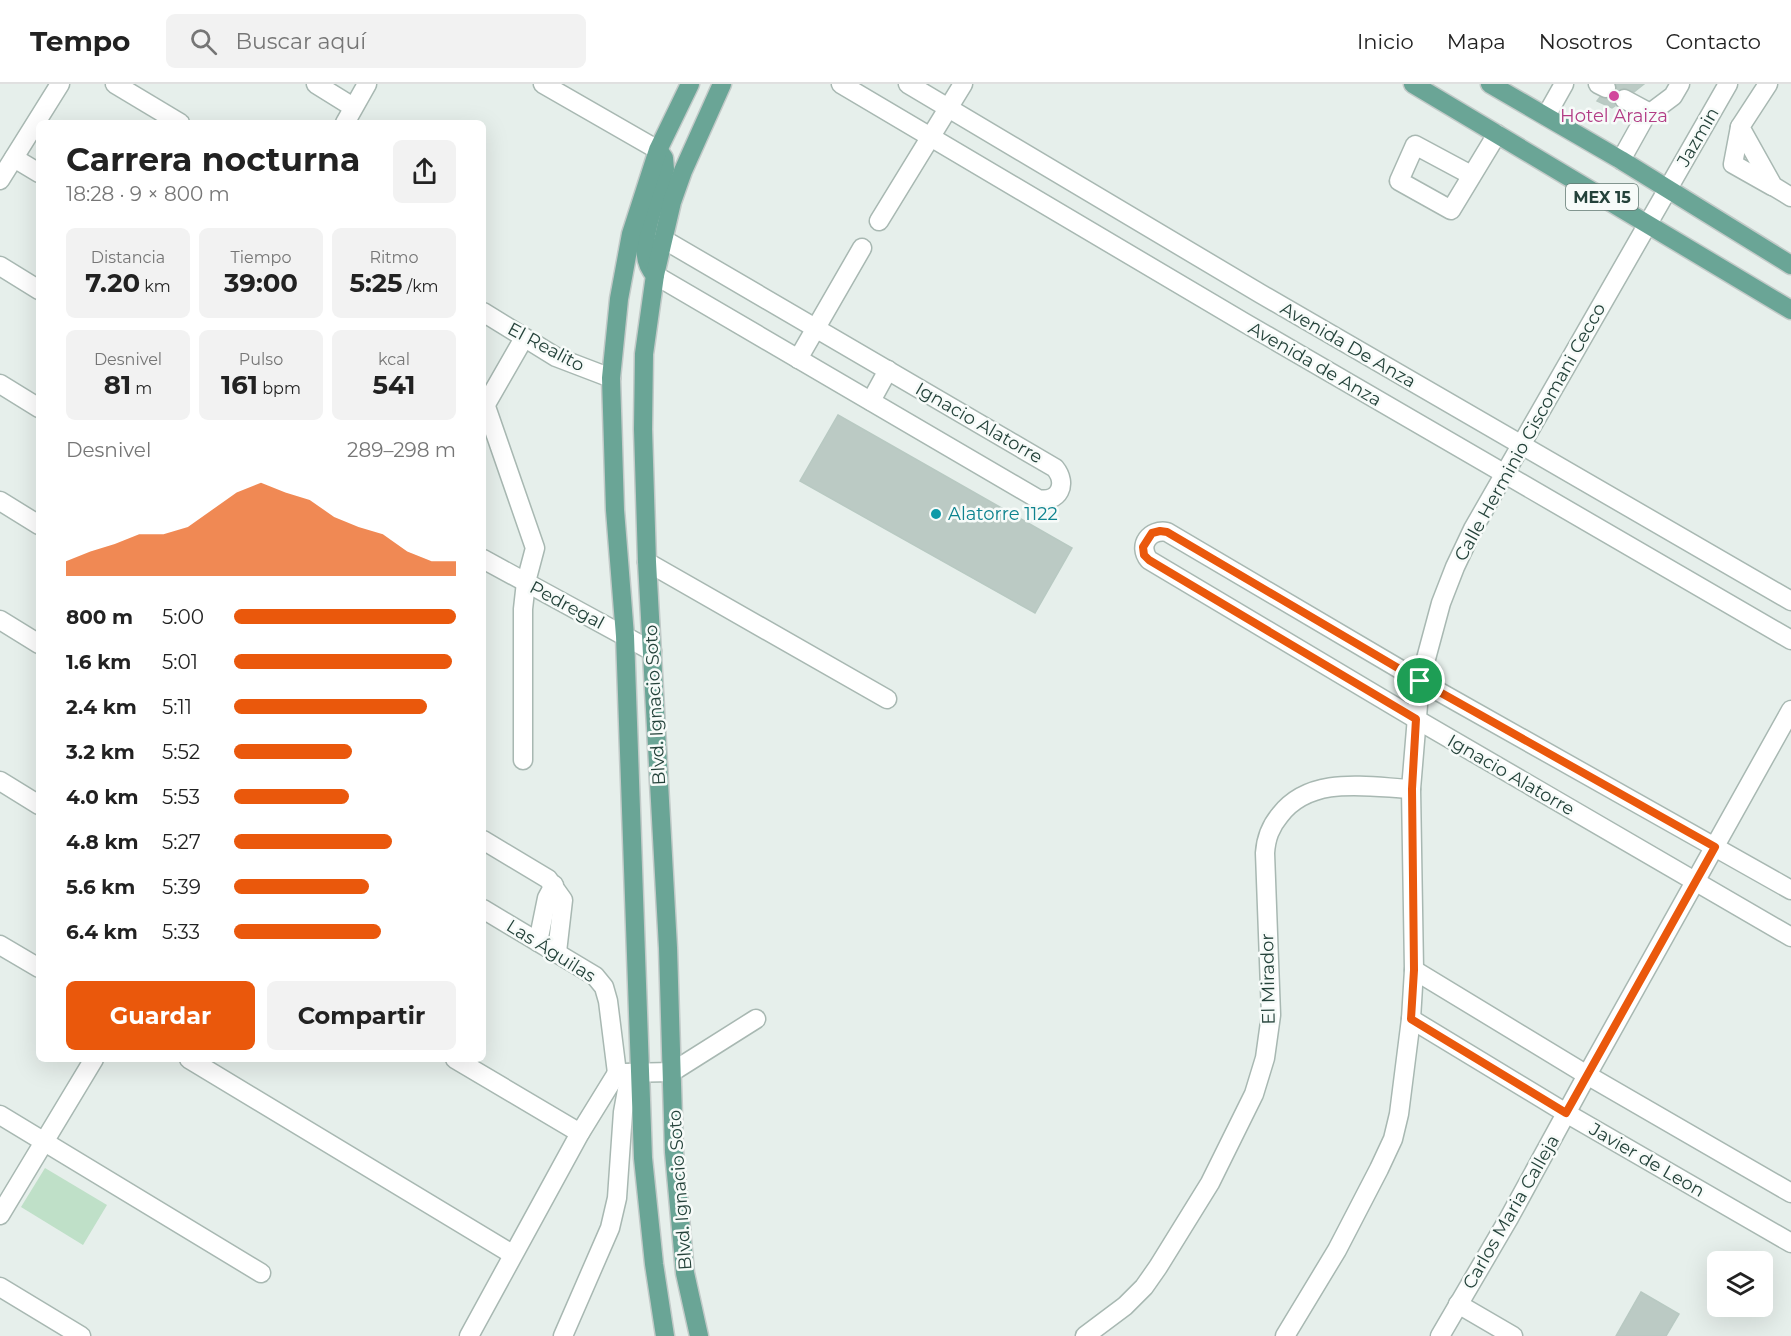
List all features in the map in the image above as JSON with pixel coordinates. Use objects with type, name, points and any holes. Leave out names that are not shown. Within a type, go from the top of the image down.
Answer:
[{"type":"main road","name":"Blvd. Ignacio Soto","points":[[665,1336],[654,1264],[643,1158],[629,1073],[625,636],[615,510],[611,378],[619,299],[634,224],[658,150],[690,84]]},
{"type":"main road","name":"Blvd. Ignacio Soto","points":[[699,1336],[685,1273],[674,1152],[668,948],[647,562],[643,429],[644,354],[655,275],[663,239],[683,171],[722,84]]},
{"type":"main road","name":"MEX 15","points":[[1413,84],[1791,310]]},
{"type":"main road","name":"MEX 15","points":[[1490,84],[1621,160],[1791,265]]},
{"type":"main road","points":[[655,275],[649,269],[645,244],[664,169],[664,158],[658,150]]},
{"type":"street","points":[[38,120],[60,84]]},
{"type":"street","points":[[115,84],[175,120]]},
{"type":"street","points":[[316,84],[349,115],[367,84]]},
{"type":"street","points":[[543,84],[658,150]]},
{"type":"street","name":"Avenida De Anza","points":[[908,84],[1261,294],[1791,601]]},
{"type":"street","points":[[879,221],[963,84]]},
{"type":"street","points":[[1546,116],[1564,84]]},
{"type":"street","points":[[1621,160],[1645,117],[1673,96],[1680,84]]},
{"type":"street","name":"Jazmin","points":[[1647,225],[1728,84]]},
{"type":"street","points":[[1768,84],[1740,127],[1773,186],[1791,197]]},
{"type":"street","name":"Avenida de Anza","points":[[845,85],[1245,323],[1791,640]]},
{"type":"street","points":[[1624,99],[1650,113]]},
{"type":"street","points":[[0,180],[36,123]]},
{"type":"street","points":[[1471,175],[1497,134]]},
{"type":"street","points":[[14,158],[36,171]]},
{"type":"street","name":"Calle Herminio Ciscomani Cecco","points":[[1285,1336],[1337,1250],[1393,1139],[1399,1114],[1411,1019],[1414,970],[1412,789],[1416,719],[1420,681],[1441,603],[1473,530],[1647,225]]},
{"type":"street","name":"Ignacio Alatorre","points":[[655,275],[1038,499],[1046,500],[1054,497],[1059,491],[1062,482],[1055,468],[663,239]]},
{"type":"street","points":[[798,359],[861,248]]},
{"type":"street","points":[[0,266],[36,288]]},
{"type":"street","points":[[1245,323],[1261,294]]},
{"type":"street","name":"El Realito","points":[[486,314],[556,357],[611,378]]},
{"type":"street","points":[[486,399],[524,338]]},
{"type":"street","points":[[871,401],[888,370]]},
{"type":"street","points":[[0,384],[36,406]]},
{"type":"street","points":[[486,408],[535,548],[526,582],[523,609],[523,760]]},
{"type":"street","points":[[0,501],[36,523]]},
{"type":"street","name":"Ignacio Alatorre","points":[[1791,890],[1420,681],[1167,532],[1152,533],[1146,540],[1143,547],[1144,555],[1149,560],[1791,938]]},
{"type":"street","name":"Pedregal","points":[[486,561],[652,651]]},
{"type":"street","points":[[647,562],[887,699]]},
{"type":"street","points":[[0,620],[36,642]]},
{"type":"street","name":"Carlos Maria Calleja","points":[[1440,1336],[1509,1218],[1791,710]]},
{"type":"street","points":[[0,781],[36,803]]},
{"type":"street","name":"El Mirador","points":[[1085,1336],[1125,1306],[1144,1287],[1158,1267],[1210,1183],[1254,1094],[1265,1058],[1271,1015],[1265,853],[1266,839],[1274,822],[1285,808],[1308,792],[1346,786],[1412,789]]},
{"type":"street","points":[[486,842],[540,873],[554,885],[563,900],[556,952]]},
{"type":"street","points":[[538,942],[547,898],[554,885]]},
{"type":"street","name":"Las Águilas","points":[[486,911],[595,976],[604,987],[629,1073],[623,1112],[617,1198],[610,1228],[563,1336]]},
{"type":"street","points":[[0,945],[36,966]]},
{"type":"street","points":[[1414,970],[1587,1075],[1791,1193]]},
{"type":"street","points":[[469,1336],[580,1133],[629,1073],[672,1072],[756,1019]]},
{"type":"street","name":"Javier de Leon","points":[[1411,1019],[1566,1113],[1791,1243]]},
{"type":"street","points":[[0,1215],[92,1062]]},
{"type":"street","points":[[194,1062],[512,1254]]},
{"type":"street","points":[[460,1062],[580,1133]]},
{"type":"street","points":[[0,1115],[261,1273]]},
{"type":"street","points":[[0,1287],[79,1335]]},
{"type":"street","points":[[1458,1304],[1513,1336]]},
{"type":"green space","points":[[45,1168],[107,1205],[83,1245],[21,1207]]},
{"type":"building","points":[[1616,84],[1644,84],[1634,92],[1624,88],[1617,91]]},
{"type":"building","points":[[1613,96],[1615,106],[1612,108],[1597,101],[1600,97],[1607,99]]},
{"type":"building","name":"Alatorre 1122","points":[[838,415],[1072,548],[1035,613],[800,481]]},
{"type":"building","points":[[1641,1292],[1679,1314],[1666,1336],[1616,1336]]},
{"type":"place","name":"Hotel Araiza","points":[[1614,96]]},
{"type":"place","name":"Alatorre 1122","points":[[936,514]]},
{"type":"route","points":[[1167,532],[1420,681],[1715,847],[1566,1113],[1411,1019],[1414,970],[1412,789],[1416,719],[1149,560],[1144,555],[1143,547],[1146,540],[1152,533],[1167,532]]}]
